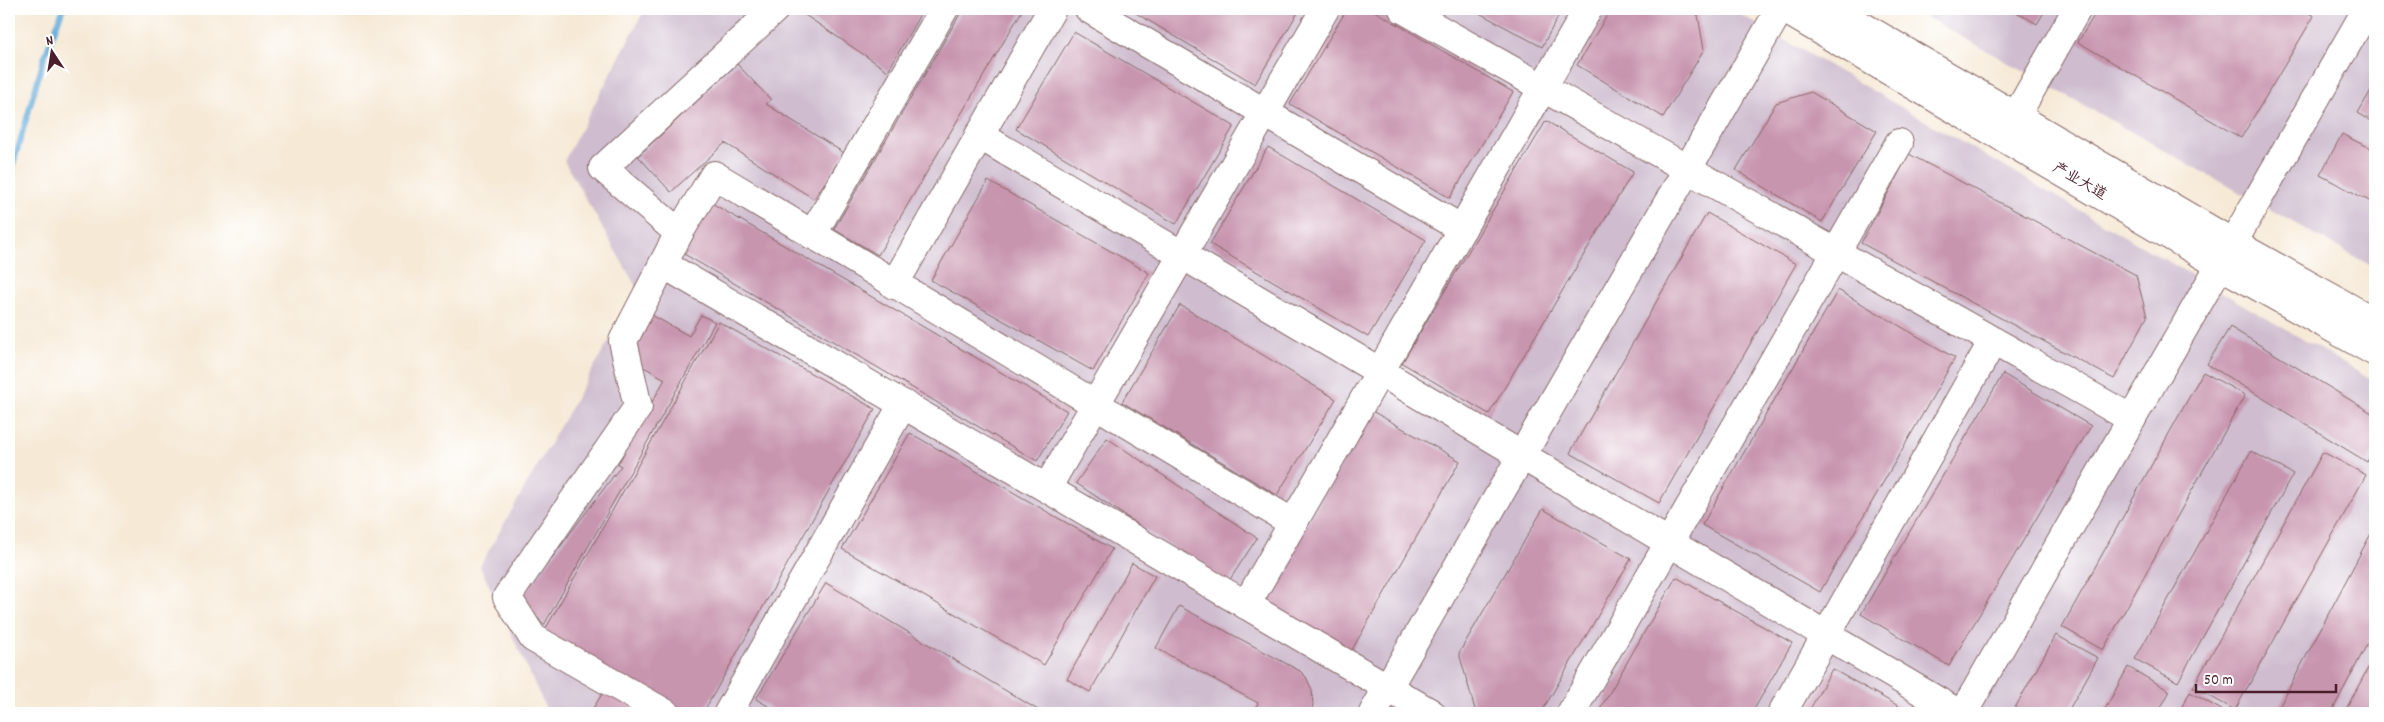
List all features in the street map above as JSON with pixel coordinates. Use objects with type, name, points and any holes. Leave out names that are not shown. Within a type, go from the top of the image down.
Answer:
[{"type":"street","points":[[679,233],[603,168],[775,9]]},
{"type":"street","points":[[812,235],[944,9]]},
{"type":"street","points":[[894,285],[1052,9]]},
{"type":"street","points":[[1089,9],[1462,229]]},
{"type":"street","points":[[1048,488],[1325,9]]},
{"type":"street","points":[[1403,9],[2132,419]]},
{"type":"street","points":[[1246,605],[1588,9]]},
{"type":"street","points":[[1373,713],[1687,169],[1782,9]]},
{"type":"street","name":"产业大道","points":[[1782,9],[2227,254],[2375,322]]},
{"type":"street","name":"产业大道","points":[[1833,9],[2016,116],[2375,352]]},
{"type":"street","points":[[2016,116],[2077,9]]},
{"type":"street","points":[[1963,713],[2367,9]]},
{"type":"street","points":[[979,135],[1958,713]]},
{"type":"street","points":[[1571,713],[1899,143]]},
{"type":"street","points":[[664,713],[533,638],[507,597],[638,407],[623,341],[679,233],[714,175],[894,285],[1293,523]]},
{"type":"street","points":[[663,264],[1431,713]]},
{"type":"street","points":[[1782,713],[1993,341]]},
{"type":"street","points":[[728,713],[903,404]]},
{"type":"shaded area","points":[[645,9],[1731,9],[2375,381],[2375,713],[548,713],[480,566],[638,290],[564,161]]},
{"type":"shaded area","points":[[1912,9],[2375,9],[2375,268]]},
{"type":"building","points":[[796,9],[923,9],[888,71]]},
{"type":"building","points":[[963,9],[1023,9],[878,255],[834,229]]},
{"type":"building","points":[[1129,9],[1300,9],[1255,84]]},
{"type":"building","points":[[1347,9],[1371,9],[1513,92],[1450,198],[1290,104]]},
{"type":"building","points":[[1472,9],[1562,9],[1542,47]]},
{"type":"building","points":[[1611,9],[1688,9],[1698,15],[1704,50],[1663,117],[1577,65]]},
{"type":"building","points":[[2011,9],[2046,9],[2037,24]]},
{"type":"building","points":[[2098,9],[2301,9],[2314,16],[2241,138],[2078,42]]},
{"type":"building","points":[[1074,32],[1234,126],[1176,224],[1016,129]]},
{"type":"building","points":[[737,64],[771,100],[766,104],[844,153],[814,199],[725,143],[671,192],[638,156]]},
{"type":"building","points":[[2373,87],[2375,89],[2375,123],[2358,113]]},
{"type":"building","points":[[1811,92],[1877,131],[1822,222],[1736,170],[1776,103]]},
{"type":"building","points":[[1546,121],[1633,172],[1489,414],[1402,363]]},
{"type":"building","points":[[2342,134],[2375,151],[2375,204],[2320,175]]},
{"type":"building","points":[[1268,147],[1426,240],[1368,337],[1210,244]]},
{"type":"building","points":[[1909,154],[2136,275],[2147,317],[2114,379],[1861,243]]},
{"type":"building","points":[[988,181],[1149,273],[1093,371],[931,280]]},
{"type":"building","points":[[708,201],[1067,411],[1037,461],[679,251]]},
{"type":"building","points":[[1707,213],[1796,264],[1659,503],[1570,453]]},
{"type":"building","points":[[1838,290],[1955,358],[1820,592],[1702,525]]},
{"type":"building","points":[[1180,305],[1336,399],[1277,495],[1122,402]]},
{"type":"building","points":[[650,314],[689,336],[701,315],[715,322],[544,625],[521,599],[621,466],[618,464],[665,379],[635,362],[633,346]]},
{"type":"building","points":[[719,322],[875,409],[703,713],[682,713],[542,635]]},
{"type":"building","points":[[2230,327],[2375,415],[2375,447],[2367,462],[2207,364]]},
{"type":"building","points":[[2203,372],[2245,395],[2103,650],[2062,627]]},
{"type":"building","points":[[2003,374],[2091,426],[1949,666],[1861,614]]},
{"type":"building","points":[[1372,411],[1460,461],[1349,655],[1261,605]]},
{"type":"building","points":[[910,433],[1112,549],[1044,665],[842,549]]},
{"type":"building","points":[[1107,438],[1257,538],[1227,584],[1076,483]]},
{"type":"building","points":[[2251,451],[2293,474],[2178,682],[2135,659]]},
{"type":"building","points":[[2323,452],[2366,475],[2235,710],[2193,687]]},
{"type":"building","points":[[1543,509],[1631,559],[1541,713],[1476,713],[1459,653]]},
{"type":"building","points":[[2375,526],[2375,629],[2331,713],[2276,713]]},
{"type":"building","points":[[1132,563],[1155,576],[1090,692],[1067,679]]},
{"type":"building","points":[[1676,577],[1792,643],[1752,713],[1598,713]]},
{"type":"building","points":[[826,583],[1043,713],[780,713],[756,699]]},
{"type":"building","points":[[1179,606],[1300,671],[1306,677],[1312,690],[1313,705],[1311,713],[1253,713],[1258,703],[1156,648]]},
{"type":"building","points":[[2056,635],[2098,658],[2067,713],[2012,713]]},
{"type":"building","points":[[2375,655],[2375,713],[2344,713]]},
{"type":"building","points":[[2128,667],[2170,691],[2158,713],[2103,713]]},
{"type":"building","points":[[1832,669],[1911,713],[1808,713]]},
{"type":"building","points":[[604,691],[644,713],[590,713]]},
{"type":"building","points":[[2190,692],[2227,713],[2178,713]]},
{"type":"waterway","points":[[9,179],[44,58],[63,9]]}]
